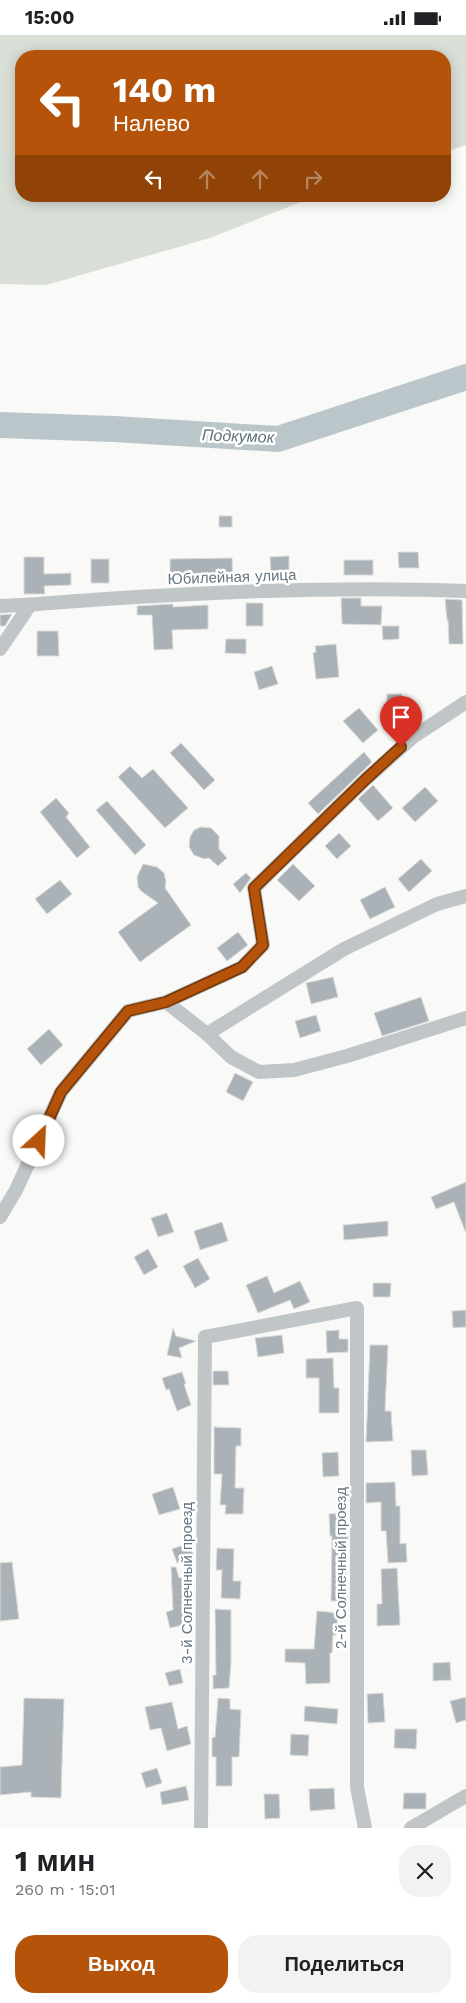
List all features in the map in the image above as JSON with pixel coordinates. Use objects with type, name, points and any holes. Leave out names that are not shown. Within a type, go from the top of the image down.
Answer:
[{"type":"street","name":"Юбилейная улица","points":[[0,606],[302,590],[388,588],[466,591]]},
{"type":"street","points":[[0,649],[30,605]]},
{"type":"street","points":[[0,1217],[16,1190],[61,1092],[128,1011],[166,1002],[242,967],[263,945],[254,888],[366,779],[406,743],[466,702]]},
{"type":"street","points":[[207,1034],[344,949],[437,904],[466,896]]},
{"type":"street","points":[[166,1002],[207,1034],[231,1057],[259,1072],[294,1070],[347,1056],[466,1018]]},
{"type":"street","name":"3-й Солнечный проезд","points":[[201,1828],[204,1337],[358,1308]]},
{"type":"street","name":"2-й Солнечный проезд","points":[[358,1308],[357,1787],[365,1828]]},
{"type":"street","points":[[412,1828],[466,1797]]},
{"type":"shaded area","points":[[0,35],[466,35],[466,145],[451,150],[451,50],[15,50],[15,202],[301,202],[210,238],[46,285],[0,284]]},
{"type":"building","points":[[219,516],[232,516],[232,527],[219,527]]},
{"type":"building","points":[[398,552],[418,552],[419,568],[399,568]]},
{"type":"building","points":[[289,556],[289,573],[271,574],[270,557]]},
{"type":"building","points":[[24,557],[44,557],[44,574],[71,573],[71,585],[44,586],[45,594],[24,594]]},
{"type":"building","points":[[232,558],[233,583],[213,584],[213,577],[188,577],[187,573],[170,573],[170,559]]},
{"type":"building","points":[[91,559],[109,559],[109,583],[91,583]]},
{"type":"building","points":[[344,560],[373,560],[373,575],[344,575]]},
{"type":"building","points":[[341,598],[361,598],[361,606],[382,606],[381,625],[342,624]]},
{"type":"building","points":[[445,599],[462,600],[463,644],[449,644]]},
{"type":"building","points":[[246,603],[263,603],[263,626],[246,626]]},
{"type":"building","points":[[173,604],[173,607],[208,605],[208,629],[172,630],[173,649],[154,650],[152,615],[137,615],[137,606]]},
{"type":"building","points":[[12,614],[5,626],[0,626],[0,615]]},
{"type":"building","points":[[382,626],[399,626],[399,639],[383,640]]},
{"type":"building","points":[[37,631],[58,631],[59,656],[37,656]]},
{"type":"building","points":[[226,639],[246,639],[246,654],[225,653]]},
{"type":"building","points":[[336,644],[339,677],[316,679],[313,653],[316,652],[315,646]]},
{"type":"building","points":[[272,666],[278,684],[259,690],[254,672]]},
{"type":"building","points":[[387,694],[402,694],[402,709],[387,709]]},
{"type":"building","points":[[359,708],[378,730],[363,743],[343,721]]},
{"type":"building","points":[[181,743],[215,780],[204,790],[170,753]]},
{"type":"building","points":[[364,752],[372,762],[318,814],[308,803]]},
{"type":"building","points":[[130,766],[142,778],[153,769],[188,808],[165,828],[118,777]]},
{"type":"building","points":[[373,785],[393,808],[378,821],[358,799]]},
{"type":"building","points":[[425,787],[438,801],[415,822],[402,808]]},
{"type":"building","points":[[56,798],[69,813],[66,817],[90,847],[77,858],[40,812]]},
{"type":"building","points":[[107,801],[146,845],[135,855],[96,810]]},
{"type":"building","points":[[201,827],[211,828],[219,836],[219,849],[227,858],[218,866],[209,858],[204,859],[194,855],[189,847],[190,837],[194,830]]},
{"type":"building","points":[[339,833],[351,846],[337,859],[325,846]]},
{"type":"building","points":[[421,859],[432,871],[409,892],[398,879]]},
{"type":"building","points":[[143,864],[157,867],[164,873],[165,888],[191,925],[140,962],[118,932],[158,903],[138,887],[137,877]]},
{"type":"building","points":[[293,864],[315,886],[299,901],[277,880]]},
{"type":"building","points":[[246,873],[251,878],[240,893],[233,884]]},
{"type":"building","points":[[60,880],[72,894],[47,914],[35,899]]},
{"type":"building","points":[[385,887],[395,907],[370,919],[360,900]]},
{"type":"building","points":[[238,932],[248,945],[227,961],[217,948]]},
{"type":"building","points":[[333,977],[338,997],[311,1004],[306,983]]},
{"type":"building","points":[[421,997],[429,1021],[382,1036],[374,1013]]},
{"type":"building","points":[[316,1015],[321,1031],[300,1038],[295,1021]]},
{"type":"building","points":[[49,1029],[63,1045],[41,1065],[27,1049]]},
{"type":"building","points":[[235,1073],[253,1082],[243,1101],[226,1092]]},
{"type":"building","points":[[466,1182],[465,1231],[454,1202],[436,1209],[431,1197]]},
{"type":"building","points":[[167,1213],[174,1232],[158,1237],[151,1218]]},
{"type":"building","points":[[388,1221],[388,1236],[344,1240],[343,1225]]},
{"type":"building","points":[[222,1222],[228,1241],[200,1250],[194,1231]]},
{"type":"building","points":[[148,1249],[158,1267],[144,1275],[134,1257]]},
{"type":"building","points":[[198,1258],[210,1279],[195,1288],[183,1266]]},
{"type":"building","points":[[267,1276],[274,1293],[300,1281],[310,1302],[294,1309],[290,1300],[258,1313],[246,1285]]},
{"type":"building","points":[[373,1283],[391,1283],[390,1297],[373,1297]]},
{"type":"building","points":[[466,1310],[466,1327],[453,1328],[452,1311]]},
{"type":"building","points":[[173,1328],[176,1336],[196,1341],[179,1348],[182,1358],[167,1355]]},
{"type":"building","points":[[339,1330],[339,1339],[348,1339],[348,1352],[327,1353],[326,1331]]},
{"type":"building","points":[[282,1335],[284,1353],[258,1357],[255,1338]]},
{"type":"building","points":[[370,1345],[388,1345],[385,1411],[391,1411],[393,1441],[366,1442]]},
{"type":"building","points":[[333,1358],[334,1388],[339,1388],[339,1413],[319,1413],[319,1378],[306,1378],[306,1359]]},
{"type":"building","points":[[213,1371],[228,1371],[229,1385],[213,1385]]},
{"type":"building","points":[[182,1372],[191,1405],[177,1411],[169,1389],[166,1390],[162,1378]]},
{"type":"building","points":[[214,1427],[241,1428],[241,1446],[236,1446],[235,1488],[244,1488],[243,1514],[225,1514],[226,1505],[220,1505],[222,1474],[214,1474]]},
{"type":"building","points":[[411,1450],[426,1450],[428,1475],[412,1476]]},
{"type":"building","points":[[338,1452],[339,1476],[323,1477],[322,1453]]},
{"type":"building","points":[[395,1482],[396,1506],[400,1506],[400,1544],[406,1543],[407,1562],[388,1563],[386,1531],[381,1531],[381,1502],[366,1503],[366,1483]]},
{"type":"building","points":[[173,1487],[180,1509],[159,1515],[152,1494]]},
{"type":"building","points":[[346,1513],[348,1536],[346,1587],[348,1587],[348,1601],[331,1601],[332,1536],[330,1536],[329,1514]]},
{"type":"building","points":[[189,1543],[194,1556],[177,1563],[172,1549]]},
{"type":"building","points":[[217,1548],[234,1549],[233,1581],[241,1581],[240,1599],[221,1598],[222,1570],[216,1570]]},
{"type":"building","points":[[12,1562],[19,1619],[0,1621],[0,1563]]},
{"type":"building","points":[[171,1567],[176,1567],[179,1578],[189,1577],[190,1595],[184,1595],[191,1623],[170,1628],[166,1612],[173,1610]]},
{"type":"building","points":[[397,1568],[400,1625],[377,1626],[377,1604],[382,1604],[381,1569]]},
{"type":"building","points":[[215,1609],[231,1610],[229,1688],[213,1689],[213,1675],[216,1675]]},
{"type":"building","points":[[317,1611],[338,1613],[336,1635],[333,1635],[332,1653],[330,1653],[330,1683],[306,1684],[305,1663],[285,1662],[285,1649],[314,1649]]},
{"type":"building","points":[[450,1662],[451,1680],[433,1681],[433,1663]]},
{"type":"building","points":[[180,1669],[183,1683],[169,1686],[165,1673]]},
{"type":"building","points":[[383,1693],[385,1722],[368,1723],[367,1694]]},
{"type":"building","points":[[466,1697],[466,1720],[456,1723],[450,1701]]},
{"type":"building","points":[[24,1698],[64,1699],[61,1798],[31,1797],[31,1792],[0,1795],[0,1767],[22,1765]]},
{"type":"building","points":[[218,1698],[230,1699],[230,1709],[241,1710],[239,1757],[232,1757],[232,1786],[216,1786],[216,1757],[212,1757],[212,1738],[215,1737]]},
{"type":"building","points":[[172,1702],[178,1729],[187,1726],[191,1744],[167,1751],[161,1728],[150,1730],[145,1707]]},
{"type":"building","points":[[305,1706],[338,1709],[337,1724],[304,1721]]},
{"type":"building","points":[[395,1729],[417,1729],[416,1749],[394,1748]]},
{"type":"building","points":[[291,1734],[309,1735],[308,1756],[290,1755]]},
{"type":"building","points":[[157,1768],[162,1783],[146,1788],[141,1773]]},
{"type":"building","points":[[186,1786],[189,1800],[162,1805],[160,1792]]},
{"type":"building","points":[[334,1788],[335,1809],[310,1811],[309,1789]]},
{"type":"building","points":[[404,1793],[426,1793],[426,1809],[403,1809]]},
{"type":"building","points":[[264,1794],[279,1794],[280,1818],[265,1819]]},
{"type":"waterway","name":"Подкумок","points":[[0,425],[114,429],[278,439],[466,377]]},
{"type":"route","points":[[39,1141],[61,1092],[128,1011],[166,1002],[242,967],[263,945],[254,888],[401,747]]}]
